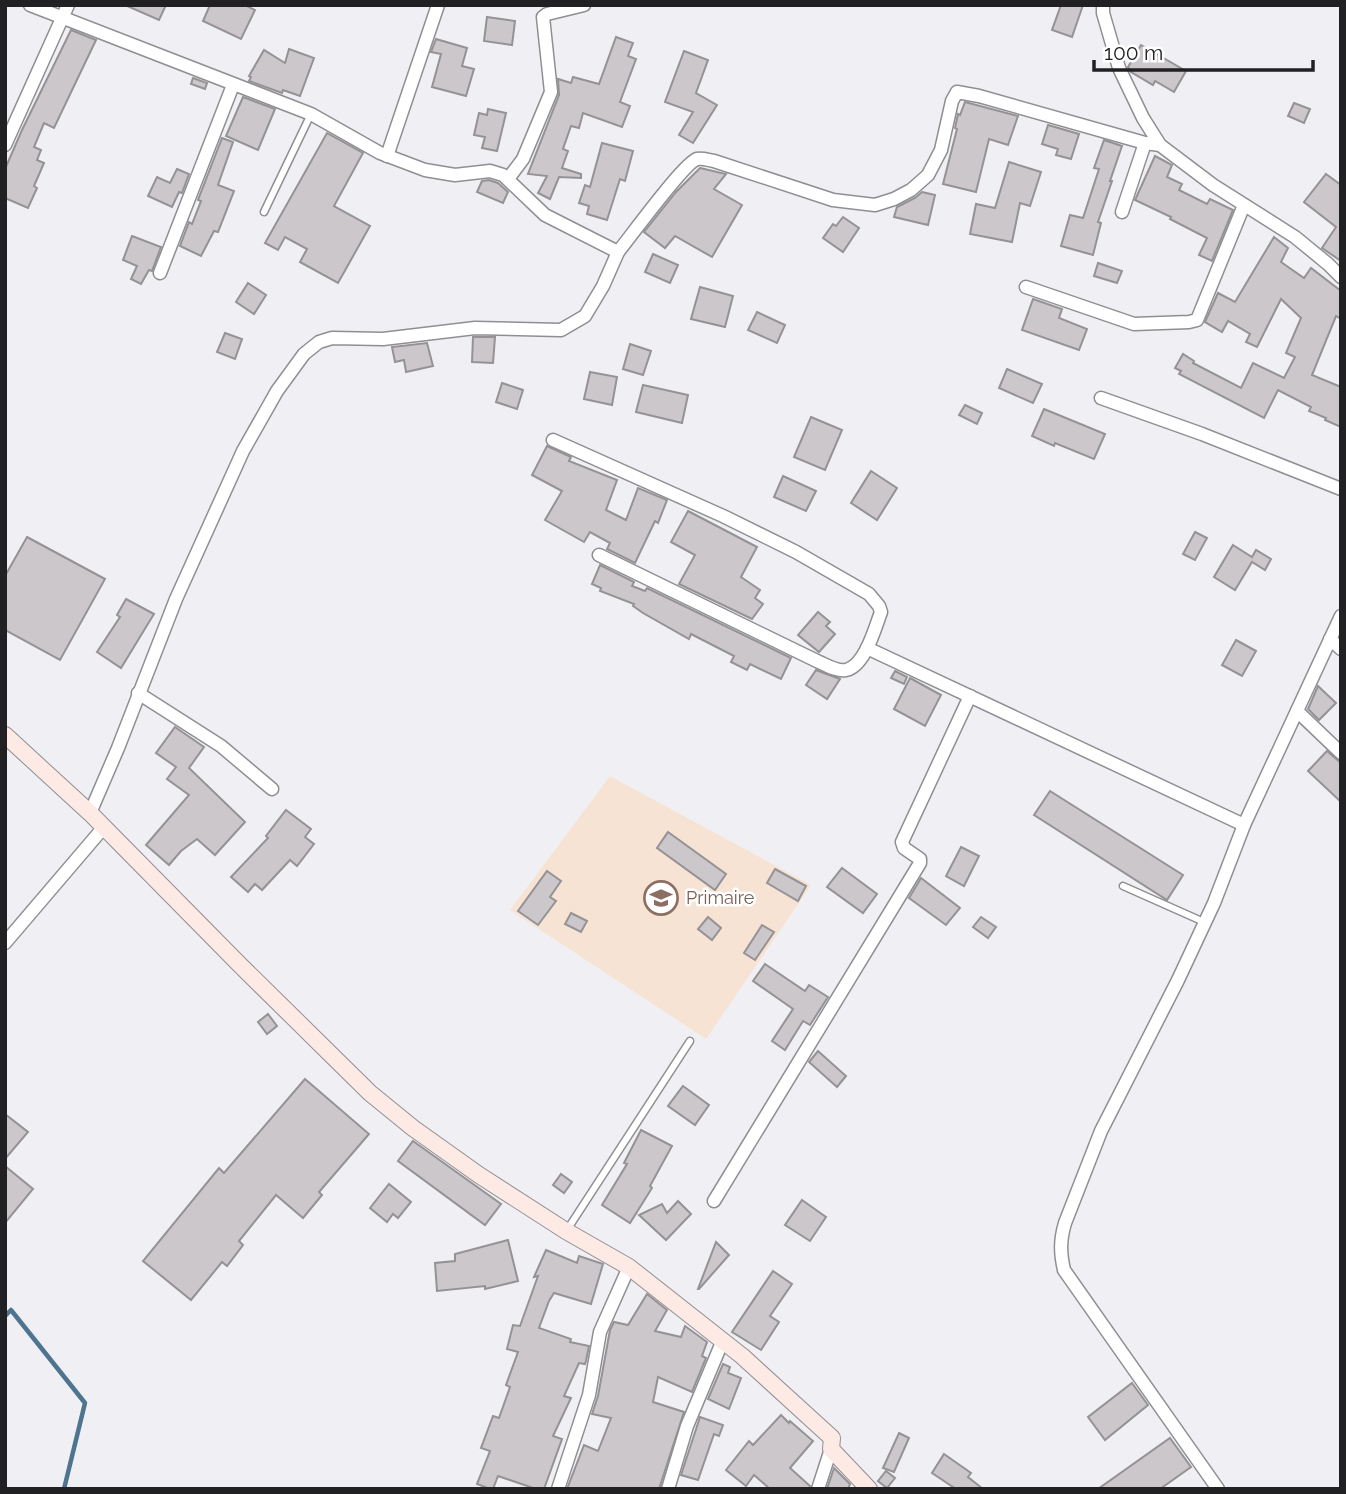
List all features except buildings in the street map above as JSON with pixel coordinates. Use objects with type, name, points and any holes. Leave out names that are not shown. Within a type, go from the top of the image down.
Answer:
[{"type":"street","points":[[30,5],[311,114],[387,156],[425,170],[455,175],[490,171],[508,179],[545,215],[618,252]]},
{"type":"street","points":[[5,145],[68,5]]},
{"type":"street","points":[[387,156],[438,5]]},
{"type":"street","points":[[508,179],[523,159],[551,92],[543,17],[584,5]]},
{"type":"street","points":[[1103,5],[1119,68],[1143,118],[1160,145],[1213,185],[1295,237],[1341,277]]},
{"type":"street","points":[[160,273],[233,85]]},
{"type":"street","points":[[90,813],[176,599],[243,451],[277,391],[304,355],[319,342],[332,338],[383,339],[474,328],[562,330],[584,316],[603,286],[618,252],[695,159],[714,161],[833,200],[875,205],[911,190],[929,175],[941,150],[952,101],[957,92],[1160,145]]},
{"type":"street","points":[[1122,212],[1145,143]]},
{"type":"street","points":[[1026,287],[1134,324],[1197,320],[1244,205]]},
{"type":"street","points":[[1101,398],[1202,434],[1341,489]]},
{"type":"street","points":[[553,440],[723,516],[796,552],[869,594],[881,612],[867,648],[854,666],[842,670],[819,662],[599,555]]},
{"type":"street","points":[[1218,1489],[1064,1269],[1060,1238],[1101,1131],[1214,904],[1244,825],[1341,616]]},
{"type":"street","points":[[1330,639],[1341,649]]},
{"type":"street","points":[[867,648],[1244,825]]},
{"type":"street","points":[[138,693],[221,746],[272,789]]},
{"type":"street","points":[[714,1201],[920,863],[920,859],[904,848],[902,842],[970,696]]},
{"type":"street","points":[[1297,711],[1341,753]]},
{"type":"street","points":[[5,735],[90,813],[370,1093],[479,1175],[566,1231],[629,1267],[742,1356],[832,1438],[818,1489]]},
{"type":"street","points":[[5,943],[104,827]]},
{"type":"street","points":[[558,1489],[589,1395],[600,1332],[629,1267]]},
{"type":"street","points":[[668,1489],[687,1426],[723,1340]]},
{"type":"street","points":[[831,1449],[869,1489]]},
{"type":"lane","points":[[264,212],[311,114]]},
{"type":"lane","points":[[1123,886],[1205,923]]},
{"type":"lane","points":[[566,1231],[690,1041]]},
{"type":"shaded area","name":"Primaire","points":[[610,776],[811,885],[706,1039],[510,910]]},
{"type":"waterway","points":[[5,1316],[11,1310],[85,1403],[64,1489]]},
{"type":"place","name":"Primaire","points":[[661,898]]}]
